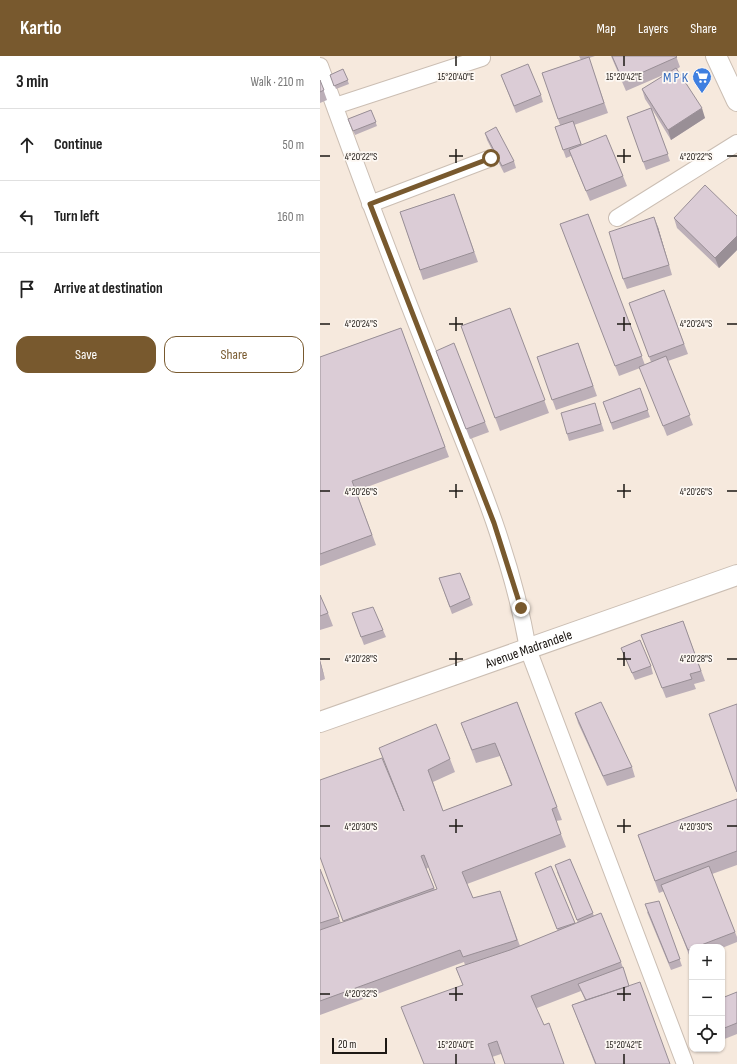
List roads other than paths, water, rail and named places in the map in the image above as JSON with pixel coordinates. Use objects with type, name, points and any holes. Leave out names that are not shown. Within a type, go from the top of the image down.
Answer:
[{"type":"street","points":[[716,56],[737,101]]},
{"type":"street","points":[[335,106],[482,58]]},
{"type":"street","points":[[320,66],[370,204],[494,523],[514,580],[521,608],[528,649],[685,1064]]},
{"type":"street","points":[[617,218],[737,143]]},
{"type":"street","points":[[370,204],[491,158]]},
{"type":"street","name":"Avenue Madrandele","points":[[320,722],[737,575]]},
{"type":"place","name":"M P K","points":[[702,94]]}]
